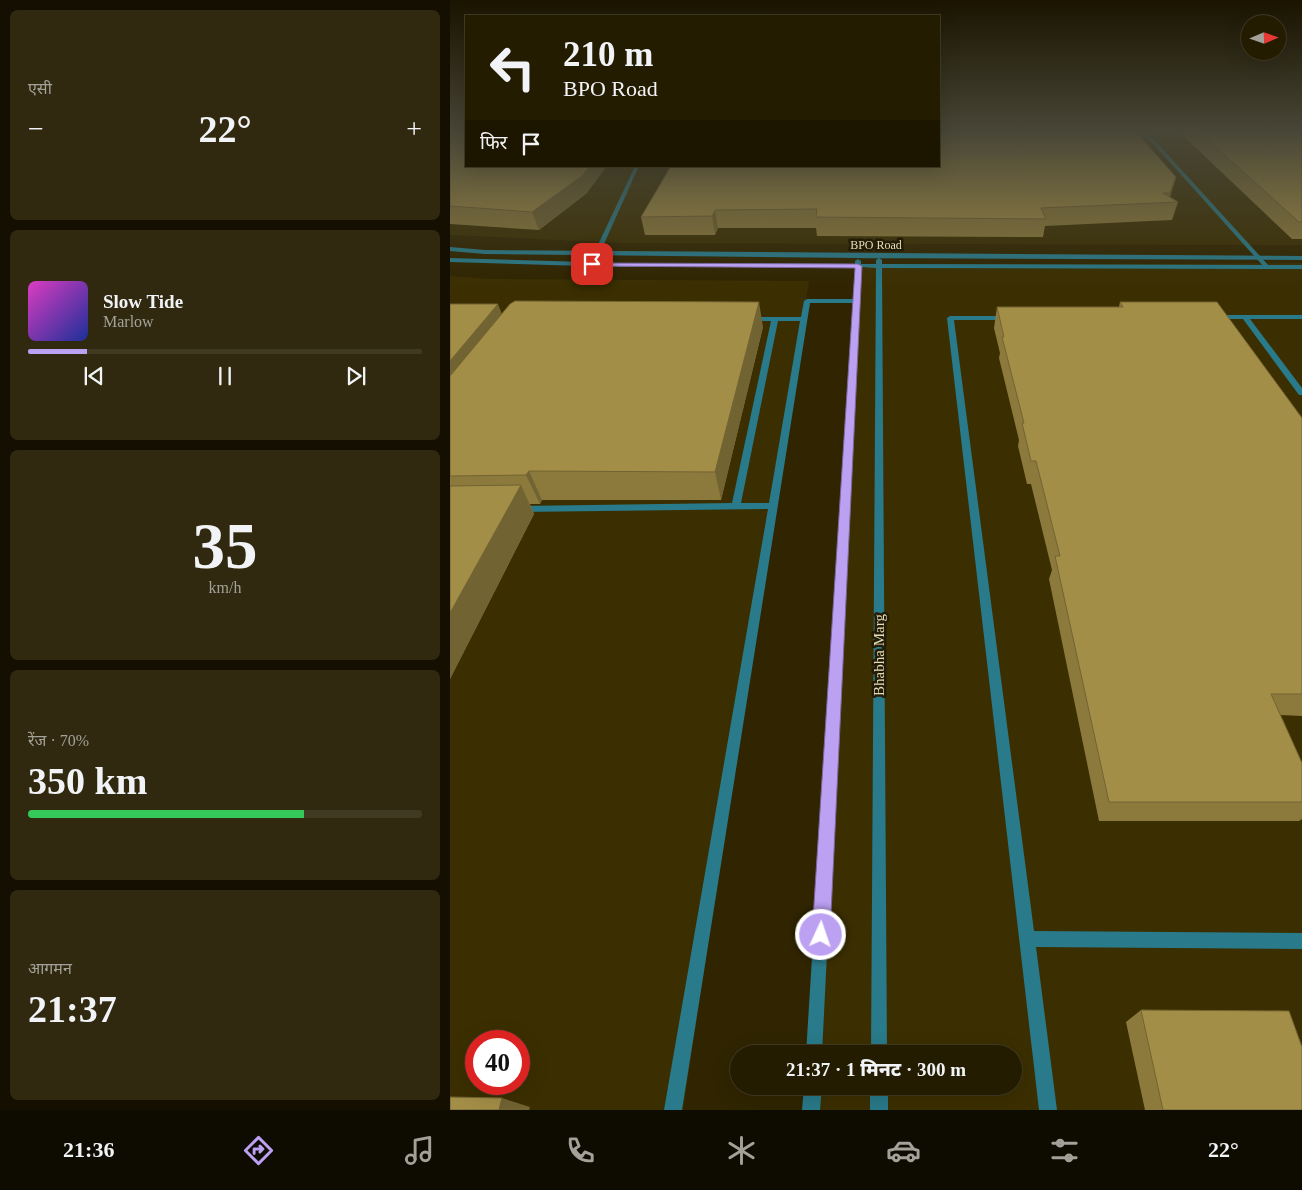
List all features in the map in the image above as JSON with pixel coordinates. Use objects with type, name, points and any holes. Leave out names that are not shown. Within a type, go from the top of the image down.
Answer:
[{"type":"street","points":[[592,264],[629,183]]},
{"type":"street","points":[[1191,183],[1268,267]]},
{"type":"street","name":"BPO Road","points":[[450,249],[485,252],[596,253],[858,261]]},
{"type":"street","name":"BPO Road","points":[[450,260],[592,264],[1302,258]]},
{"type":"street","points":[[815,1045],[858,261]]},
{"type":"street","name":"BPO Road","points":[[879,261],[1302,267]]},
{"type":"street","name":"Bhabha Marg","points":[[879,261],[879,1045]]},
{"type":"street","points":[[673,1110],[808,301],[856,301]]},
{"type":"street","points":[[1246,317],[1302,393]]},
{"type":"street","points":[[1206,318],[1302,317]]},
{"type":"street","points":[[1019,318],[950,318],[1048,1110]]},
{"type":"street","points":[[746,319],[804,319]]},
{"type":"street","points":[[736,506],[775,319]]},
{"type":"street","points":[[509,509],[773,506]]},
{"type":"street","points":[[1027,939],[1302,941]]},
{"type":"street","points":[[811,1110],[812,1095]]},
{"type":"street","points":[[879,1095],[879,1110]]},
{"type":"shaded area","points":[[450,183],[1302,183],[1302,245],[623,243],[450,235]]},
{"type":"shaded area","points":[[1302,263],[1302,1110],[810,1110],[811,1095],[1022,1095],[1022,1045],[814,1045],[858,266]]},
{"type":"shaded area","points":[[450,276],[491,279],[809,281],[683,1110],[450,1110]]},
{"type":"building","points":[[450,183],[573,183],[532,212],[450,206]]},
{"type":"building","points":[[661,183],[1174,183],[1170,193],[1163,193],[1178,202],[1041,208],[1046,219],[816,217],[817,209],[715,210],[712,216],[641,217]]},
{"type":"building","points":[[1255,183],[1302,183],[1302,222],[1299,222]]},
{"type":"building","points":[[515,301],[759,302],[715,472],[529,471],[526,475],[450,476],[450,376],[510,304]]},
{"type":"building","points":[[1120,302],[1217,302],[1302,418],[1302,694],[1271,694],[1302,763],[1302,802],[1109,802],[1055,556],[1060,556],[1036,461],[1031,461],[1022,423],[1024,423],[1002,337],[1004,337],[997,307],[1123,307]]},
{"type":"building","points":[[450,304],[498,304],[450,361]]},
{"type":"building","points":[[521,485],[450,613],[450,486]]},
{"type":"building","points":[[1141,1010],[1289,1011],[1302,1047],[1302,1110],[1163,1110]]},
{"type":"building","points":[[450,1097],[502,1098],[499,1110],[450,1110]]},
{"type":"route","points":[[592,264],[858,266],[821,935]]}]
